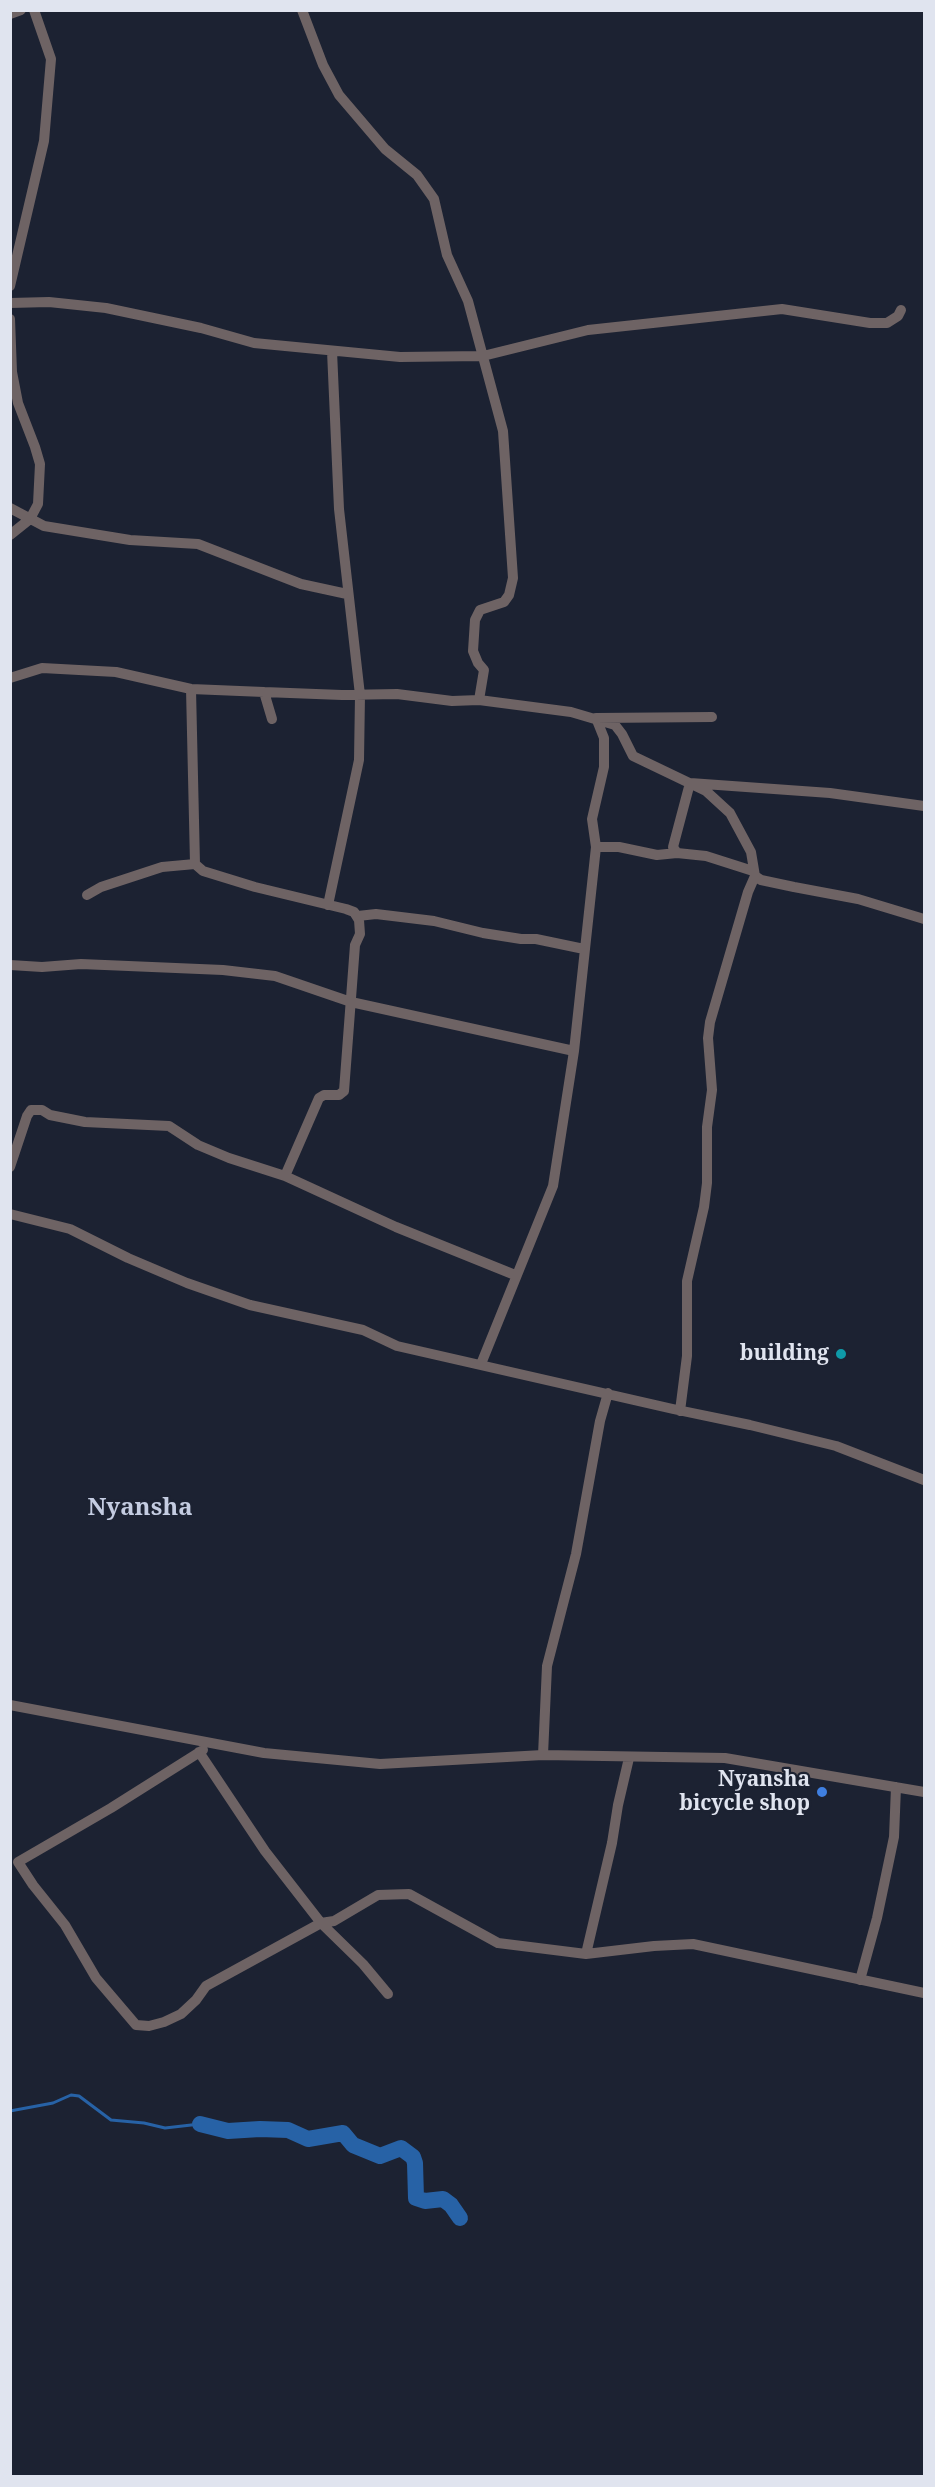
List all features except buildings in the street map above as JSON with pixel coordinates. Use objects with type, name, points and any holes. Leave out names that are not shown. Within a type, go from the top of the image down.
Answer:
[{"type":"street","points":[[10,14],[21,10]]},
{"type":"street","points":[[10,286],[44,141],[51,59],[34,10]]},
{"type":"street","points":[[302,10],[323,65],[339,95],[385,148],[417,175],[434,199],[447,255],[468,301],[503,431],[513,578],[509,595],[504,602],[480,610],[475,620],[473,651],[484,670],[479,700]]},
{"type":"street","points":[[10,303],[49,302],[106,308],[201,328],[254,343],[400,357],[483,356],[588,330],[782,309],[870,323],[886,323],[898,316],[901,310]]},
{"type":"street","points":[[10,319],[12,372],[18,403],[40,464],[38,504],[30,519],[10,535]]},
{"type":"street","points":[[328,905],[359,760],[360,694],[339,509],[332,351]]},
{"type":"street","points":[[10,508],[44,526],[130,540],[198,544],[301,584],[347,594]]},
{"type":"street","points":[[10,678],[42,668],[116,672],[191,689],[397,694],[452,701],[479,700],[571,712],[615,725],[633,756],[706,791],[730,813],[751,852],[754,874],[710,1022],[708,1038],[712,1090],[707,1127],[707,1183],[704,1207],[687,1281],[687,1356],[680,1411]]},
{"type":"street","points":[[191,689],[195,864]]},
{"type":"street","points":[[264,692],[272,719]]},
{"type":"street","points":[[596,718],[712,717]]},
{"type":"street","points":[[481,1364],[515,1275],[553,1186],[574,1051],[596,847],[592,819],[604,767],[604,738],[596,718]]},
{"type":"street","points":[[690,783],[830,793],[924,806]]},
{"type":"street","points":[[677,853],[673,847],[690,783]]},
{"type":"street","points":[[596,847],[619,847],[657,855],[677,853],[706,856],[754,874],[761,880],[858,899],[924,919]]},
{"type":"street","points":[[87,895],[101,887],[162,867],[195,864],[203,871],[247,885],[346,909],[358,916],[376,914],[434,921],[483,933],[536,939],[584,949]]},
{"type":"street","points":[[285,1176],[319,1098],[324,1095],[339,1095],[344,1091],[355,945],[360,934],[358,916]]},
{"type":"street","points":[[10,965],[42,967],[81,964],[223,970],[274,976],[351,1002],[574,1051]]},
{"type":"street","points":[[10,1167],[31,1110],[36,1109],[50,1115],[85,1122],[169,1126],[198,1145],[229,1158],[285,1176],[396,1227],[515,1275]]},
{"type":"street","points":[[10,1214],[70,1229],[128,1258],[187,1283],[250,1305],[363,1330],[397,1346],[836,1446],[924,1480]]},
{"type":"street","points":[[543,1755],[547,1666],[576,1554],[600,1421],[608,1394]]},
{"type":"street","points":[[10,1705],[264,1753],[380,1764],[543,1755],[725,1758],[924,1792]]},
{"type":"street","points":[[213,1743],[111,1808],[14,1864],[65,1925],[96,1978],[135,2025],[149,2026],[181,2014],[196,2001],[206,1986],[321,1923],[333,1921],[378,1895],[409,1894],[498,1943],[586,1954],[693,1944],[924,1993]]},
{"type":"street","points":[[199,1752],[265,1851],[321,1923],[363,1964],[388,1994]]},
{"type":"street","points":[[586,1954],[629,1758]]},
{"type":"street","points":[[860,1980],[877,1918],[894,1837],[896,1787]]},
{"type":"waterway","points":[[10,2111],[53,2103],[71,2095],[79,2096],[111,2120],[144,2123],[165,2128],[200,2124]]},
{"type":"waterway","points":[[200,2124],[228,2131],[288,2130],[308,2139],[343,2133],[353,2145],[380,2156],[401,2148],[413,2157],[415,2163],[416,2198],[425,2201],[443,2199],[451,2205],[460,2218]]},
{"type":"place","name":"building","points":[[841,1354]]},
{"type":"place","name":"Nyansha bicycle shop","points":[[822,1792]]},
{"type":"district","name":"Nyansha","points":[[140,1508]]}]
